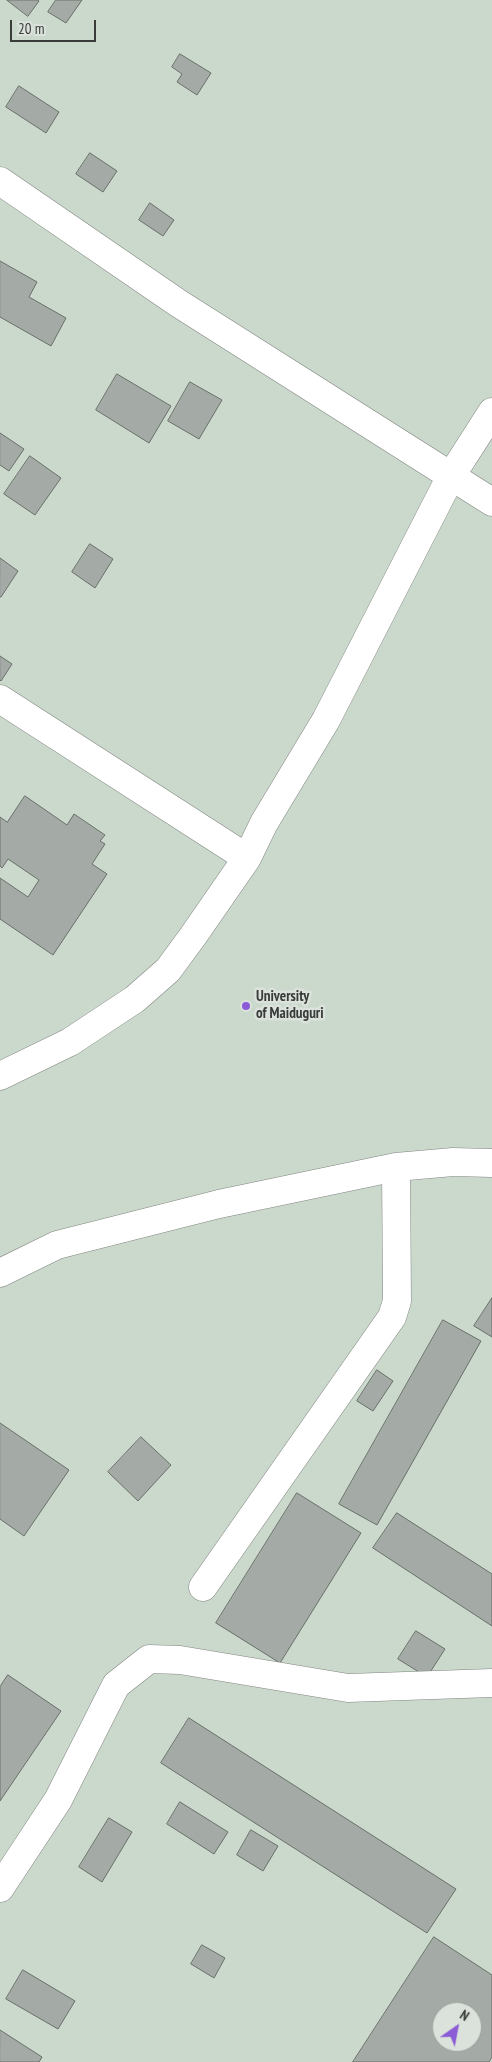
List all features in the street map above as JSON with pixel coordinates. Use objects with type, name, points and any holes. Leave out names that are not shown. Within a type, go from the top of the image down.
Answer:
[{"type":"street","points":[[0,181],[178,303],[492,502]]},
{"type":"street","points":[[0,1076],[70,1042],[135,999],[168,970],[247,858],[264,822],[326,720],[451,476],[492,412]]},
{"type":"street","points":[[0,699],[247,858]]},
{"type":"street","points":[[0,1273],[57,1245],[219,1204],[396,1167],[453,1162],[492,1163]]},
{"type":"street","points":[[203,1587],[392,1317],[396,1301],[396,1167]]},
{"type":"street","points":[[0,1888],[58,1800],[116,1685],[149,1659],[180,1660],[348,1688],[492,1683]]},
{"type":"shaded area","name":"University of Maiduguri","points":[[0,0],[492,0],[492,2062],[0,2062]]},
{"type":"building","points":[[7,0],[38,0],[39,1],[28,16]]},
{"type":"building","points":[[56,0],[82,0],[66,23],[48,12]]},
{"type":"building","points":[[180,54],[211,73],[197,95],[177,82],[182,74],[172,67]]},
{"type":"building","points":[[19,86],[59,112],[46,133],[6,107]]},
{"type":"building","points":[[90,153],[117,171],[103,192],[76,174]]},
{"type":"building","points":[[150,203],[174,220],[163,236],[139,220]]},
{"type":"building","points":[[0,261],[37,282],[29,297],[66,318],[51,346],[0,317]]},
{"type":"building","points":[[117,374],[171,406],[149,443],[96,410]]},
{"type":"building","points":[[190,382],[222,400],[199,439],[168,421]]},
{"type":"building","points":[[0,433],[24,449],[9,471],[0,465]]},
{"type":"building","points":[[30,456],[61,478],[35,515],[4,494]]},
{"type":"building","points":[[90,544],[113,559],[95,588],[72,572]]},
{"type":"building","points":[[0,558],[18,571],[1,597],[0,597]]},
{"type":"building","points":[[0,656],[12,664],[1,681],[0,680]]},
{"type":"building","points":[[25,796],[67,825],[74,814],[105,835],[100,841],[105,844],[92,864],[107,874],[53,955],[0,919],[0,878],[28,897],[39,880],[8,859],[2,868],[0,866],[0,817],[7,822]]},
{"type":"building","points":[[492,1298],[492,1337],[474,1326]]},
{"type":"building","points":[[443,1320],[481,1341],[377,1525],[339,1504]]},
{"type":"building","points":[[377,1370],[393,1381],[373,1411],[357,1401]]},
{"type":"building","points":[[0,1423],[69,1470],[24,1536],[0,1519]]},
{"type":"building","points":[[141,1437],[171,1465],[138,1501],[108,1472]]},
{"type":"building","points":[[297,1493],[361,1533],[280,1663],[216,1623]]},
{"type":"building","points":[[397,1513],[492,1574],[492,1626],[373,1548]]},
{"type":"building","points":[[416,1631],[445,1649],[427,1677],[398,1659]]},
{"type":"building","points":[[8,1675],[61,1711],[0,1801],[0,1687]]},
{"type":"building","points":[[189,1718],[456,1889],[427,1933],[161,1763]]},
{"type":"building","points":[[180,1802],[228,1832],[214,1854],[167,1824]]},
{"type":"building","points":[[109,1818],[132,1832],[102,1882],[79,1867]]},
{"type":"building","points":[[251,1830],[278,1846],[263,1871],[237,1855]]},
{"type":"building","points":[[434,1937],[492,1975],[492,2057],[489,2062],[353,2062]]},
{"type":"building","points":[[202,1945],[225,1958],[214,1978],[191,1964]]},
{"type":"building","points":[[23,1970],[75,2001],[58,2029],[6,1999]]},
{"type":"building","points":[[0,2030],[42,2057],[39,2062],[0,2062]]},
{"type":"place","name":"University of Maiduguri","points":[[246,1006]]}]
